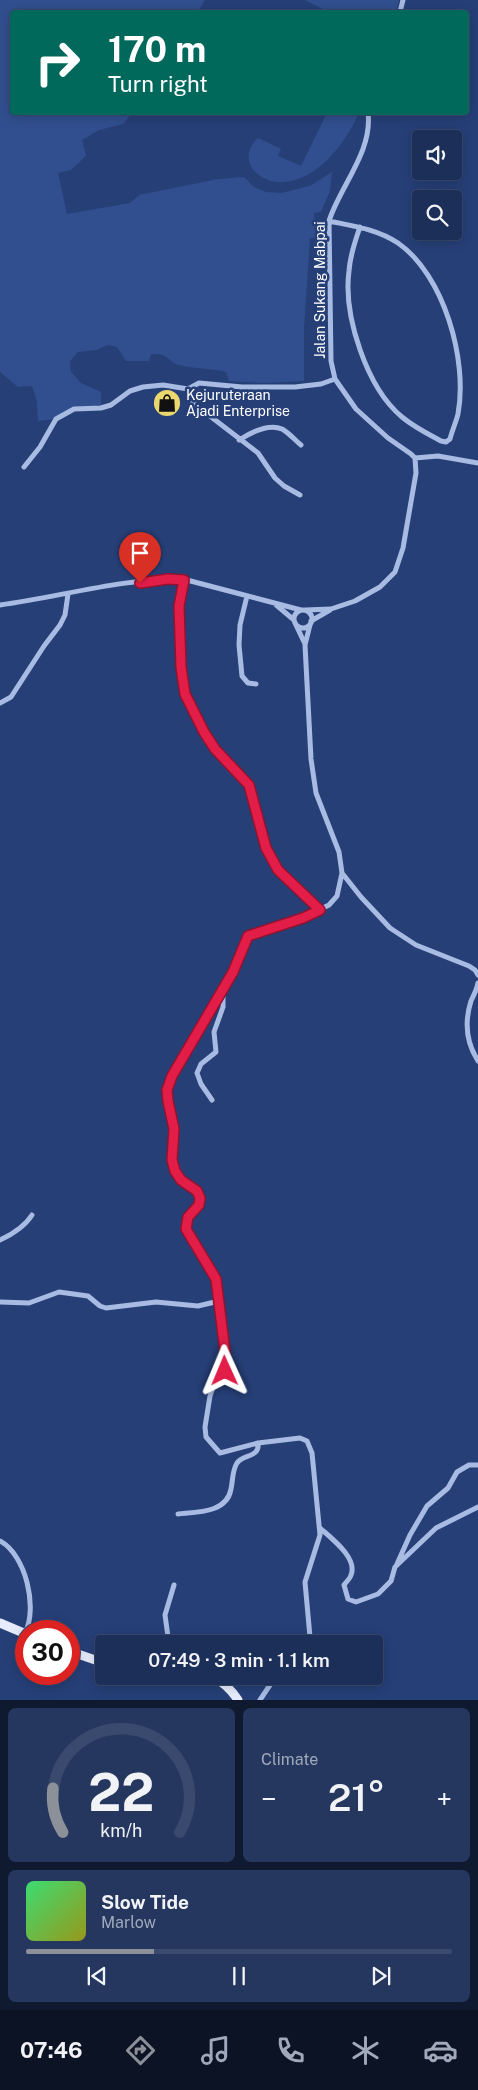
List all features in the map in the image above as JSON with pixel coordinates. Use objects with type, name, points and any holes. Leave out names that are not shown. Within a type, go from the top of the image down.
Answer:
[{"type":"main road","points":[[0,1623],[15,1630]]},
{"type":"main road","points":[[80,1655],[95,1660]]},
{"type":"main road","points":[[225,1685],[238,1700]]},
{"type":"street","name":"Jalan Sukang Mabpai","points":[[368,115],[366,139],[352,174],[334,207],[329,221],[330,349],[335,379],[356,410],[368,422],[415,458]]},
{"type":"street","points":[[329,221],[360,227],[382,234],[397,243],[418,260],[438,293],[446,312],[458,358],[460,381],[458,414],[450,439],[446,442],[441,441],[401,416],[383,394],[368,370],[353,326],[348,294],[348,272],[360,227]]},
{"type":"street","points":[[24,467],[40,448],[56,419],[74,409],[101,408],[112,405],[130,391],[154,385],[188,389],[199,382],[242,387],[296,387],[320,384],[335,379]]},
{"type":"street","points":[[188,389],[193,403],[238,440],[258,453],[275,478],[284,486],[300,495]]},
{"type":"street","points":[[238,440],[259,430],[273,428],[282,429],[301,446]]},
{"type":"street","points":[[273,602],[304,628],[330,610],[364,597],[380,587],[398,568],[414,490],[415,458],[438,456],[478,463]]},
{"type":"street","points":[[0,605],[158,580],[184,580],[303,610],[330,610]]},
{"type":"street","points":[[184,580],[179,606],[181,667],[185,694],[204,732],[215,749],[249,785],[266,848],[278,870],[320,910]]},
{"type":"street","points":[[0,703],[11,697],[60,625],[66,615],[68,594]]},
{"type":"street","points":[[247,596],[240,625],[240,660],[242,676],[248,683],[256,684]]},
{"type":"street","points":[[303,610],[295,614],[295,622],[305,645]]},
{"type":"street","points":[[303,610],[310,615],[311,623],[305,645],[311,759],[316,793],[339,852],[342,873],[335,900],[303,918],[248,936],[233,972],[172,1076],[167,1090],[174,1129],[172,1160],[175,1171],[181,1180],[197,1191],[200,1198],[199,1205],[188,1217],[186,1229],[216,1279],[219,1301],[226,1364],[225,1371],[214,1385],[210,1396],[205,1427],[206,1437],[220,1452],[258,1443],[300,1438],[307,1441],[312,1453],[320,1528],[319,1541],[305,1582],[310,1635]]},
{"type":"street","points":[[342,873],[361,898],[390,928],[416,945],[469,966],[478,975]]},
{"type":"street","points":[[478,983],[467,1016],[466,1027],[468,1042],[478,1061]]},
{"type":"street","points":[[212,1100],[199,1080],[197,1073],[201,1064],[216,1052],[214,1032],[223,1007],[223,989]]},
{"type":"street","points":[[0,1240],[11,1235],[28,1222],[32,1215]]},
{"type":"street","points":[[0,1302],[29,1303],[59,1292],[88,1296],[100,1306],[106,1308],[156,1302],[198,1306],[219,1301]]},
{"type":"street","points":[[178,1514],[210,1511],[223,1503],[231,1492],[232,1474],[236,1464],[240,1459],[255,1453],[259,1447],[258,1443]]},
{"type":"street","points":[[320,1528],[333,1538],[351,1562],[351,1575],[344,1585],[346,1596],[352,1601],[368,1599],[385,1589],[391,1581],[395,1567],[410,1535],[427,1506],[448,1488],[457,1472],[469,1465],[478,1465]]},
{"type":"street","points":[[395,1567],[436,1528],[478,1507]]},
{"type":"street","points":[[0,1541],[15,1553],[24,1570],[30,1620]]},
{"type":"street","points":[[168,1635],[165,1615],[174,1585]]},
{"type":"street","points":[[260,1700],[270,1685]]},
{"type":"shaded area","points":[[0,0],[205,0],[199,10],[10,10],[10,115],[130,115],[123,124],[99,130],[82,140],[86,156],[71,170],[58,173],[67,214],[130,203],[139,195],[218,179],[244,177],[254,187],[266,192],[281,193],[310,186],[332,172],[330,191],[321,212],[314,213],[316,238],[310,238],[304,328],[304,381],[264,383],[229,381],[226,372],[179,365],[161,355],[151,354],[149,361],[126,361],[117,347],[108,345],[97,350],[78,352],[70,361],[71,372],[81,383],[101,392],[101,408],[75,409],[56,419],[38,421],[37,401],[32,386],[18,387],[0,372]]},
{"type":"shaded area","points":[[305,0],[399,0],[396,10],[325,10]]},
{"type":"shaded area","points":[[326,115],[358,115],[341,145],[323,164],[303,177],[291,181],[271,181],[262,177],[250,164],[251,147],[258,138],[281,149],[278,156],[301,166]]},
{"type":"place","name":"Kejuruteraan Ajadi Enterprise","points":[[167,403]]},
{"type":"route","points":[[140,583],[168,579],[184,580],[179,606],[181,667],[185,694],[204,732],[215,749],[249,785],[266,848],[278,870],[320,910],[270,930],[248,936],[233,972],[192,1045],[172,1076],[167,1090],[174,1122],[172,1160],[175,1171],[181,1180],[197,1191],[200,1198],[199,1205],[188,1217],[186,1229],[216,1279],[219,1316],[225,1351],[225,1371]]}]
